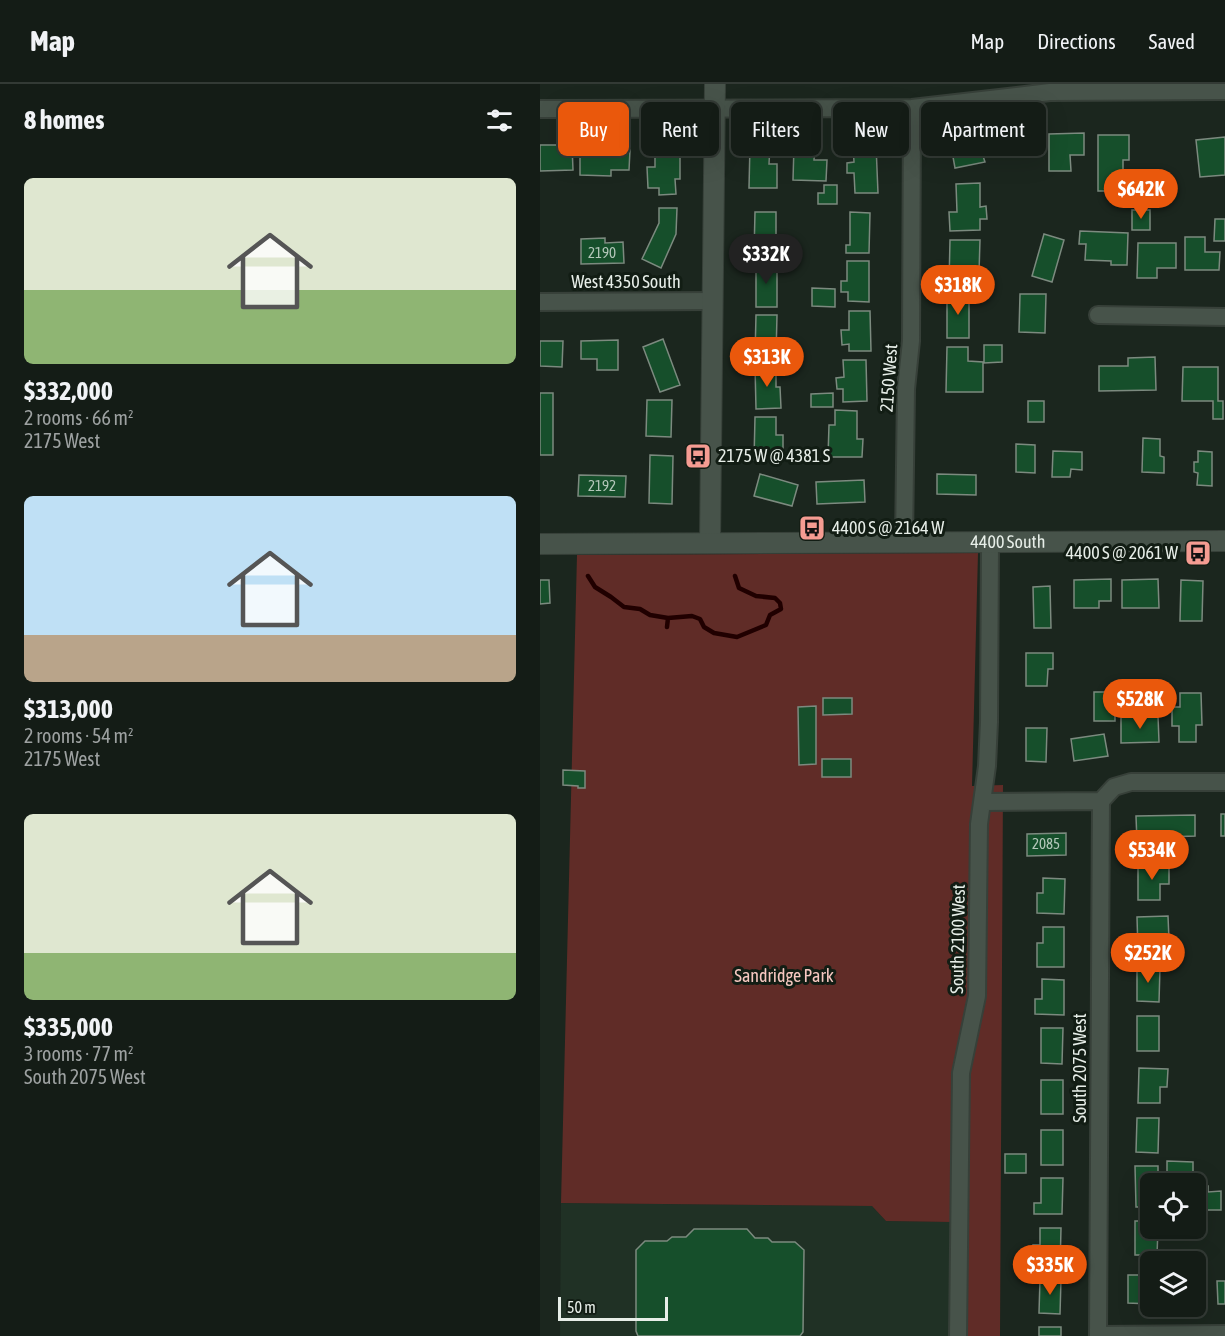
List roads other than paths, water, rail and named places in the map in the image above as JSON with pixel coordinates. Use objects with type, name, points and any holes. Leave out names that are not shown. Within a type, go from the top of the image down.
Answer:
[{"type":"street","points":[[714,102],[715,84]]},
{"type":"street","points":[[719,109],[912,108],[1050,92],[1169,88],[1225,91]]},
{"type":"street","name":"2150 West","points":[[904,543],[906,388],[911,341],[912,108]]},
{"type":"street","points":[[540,109],[641,109]]},
{"type":"street","points":[[710,543],[714,156]]},
{"type":"street","name":"West 4350 South","points":[[540,302],[712,301]]},
{"type":"street","points":[[1098,315],[1225,317]]},
{"type":"street","name":"4400 South","points":[[540,544],[1225,541]]},
{"type":"street","name":"South 2100 West","points":[[958,1336],[961,1073],[977,996],[979,824],[987,766],[989,722],[990,542]]},
{"type":"street","points":[[982,802],[1101,801],[1114,787],[1131,782],[1225,782]]},
{"type":"street","name":"South 2075 West","points":[[1098,1335],[1101,801]]},
{"type":"street","points":[[1098,1335],[1225,1334]]},
{"type":"waterway","points":[[588,576],[595,587],[624,607],[640,609],[650,615],[668,618]]},
{"type":"waterway","points":[[667,627],[668,618],[692,616],[700,619],[704,627],[714,633],[737,637],[766,625],[770,615],[781,609],[780,603],[775,598],[756,596],[739,588],[735,576]]},
{"type":"place","name":"2175 W @ 4381 S","points":[[698,456]]},
{"type":"place","name":"4400 S @ 2164 W","points":[[812,528]]},
{"type":"place","name":"4400 S @ 2061 W","points":[[1198,553]]},
{"type":"park label","name":"Sandridge Park","points":[[784,976]]}]
